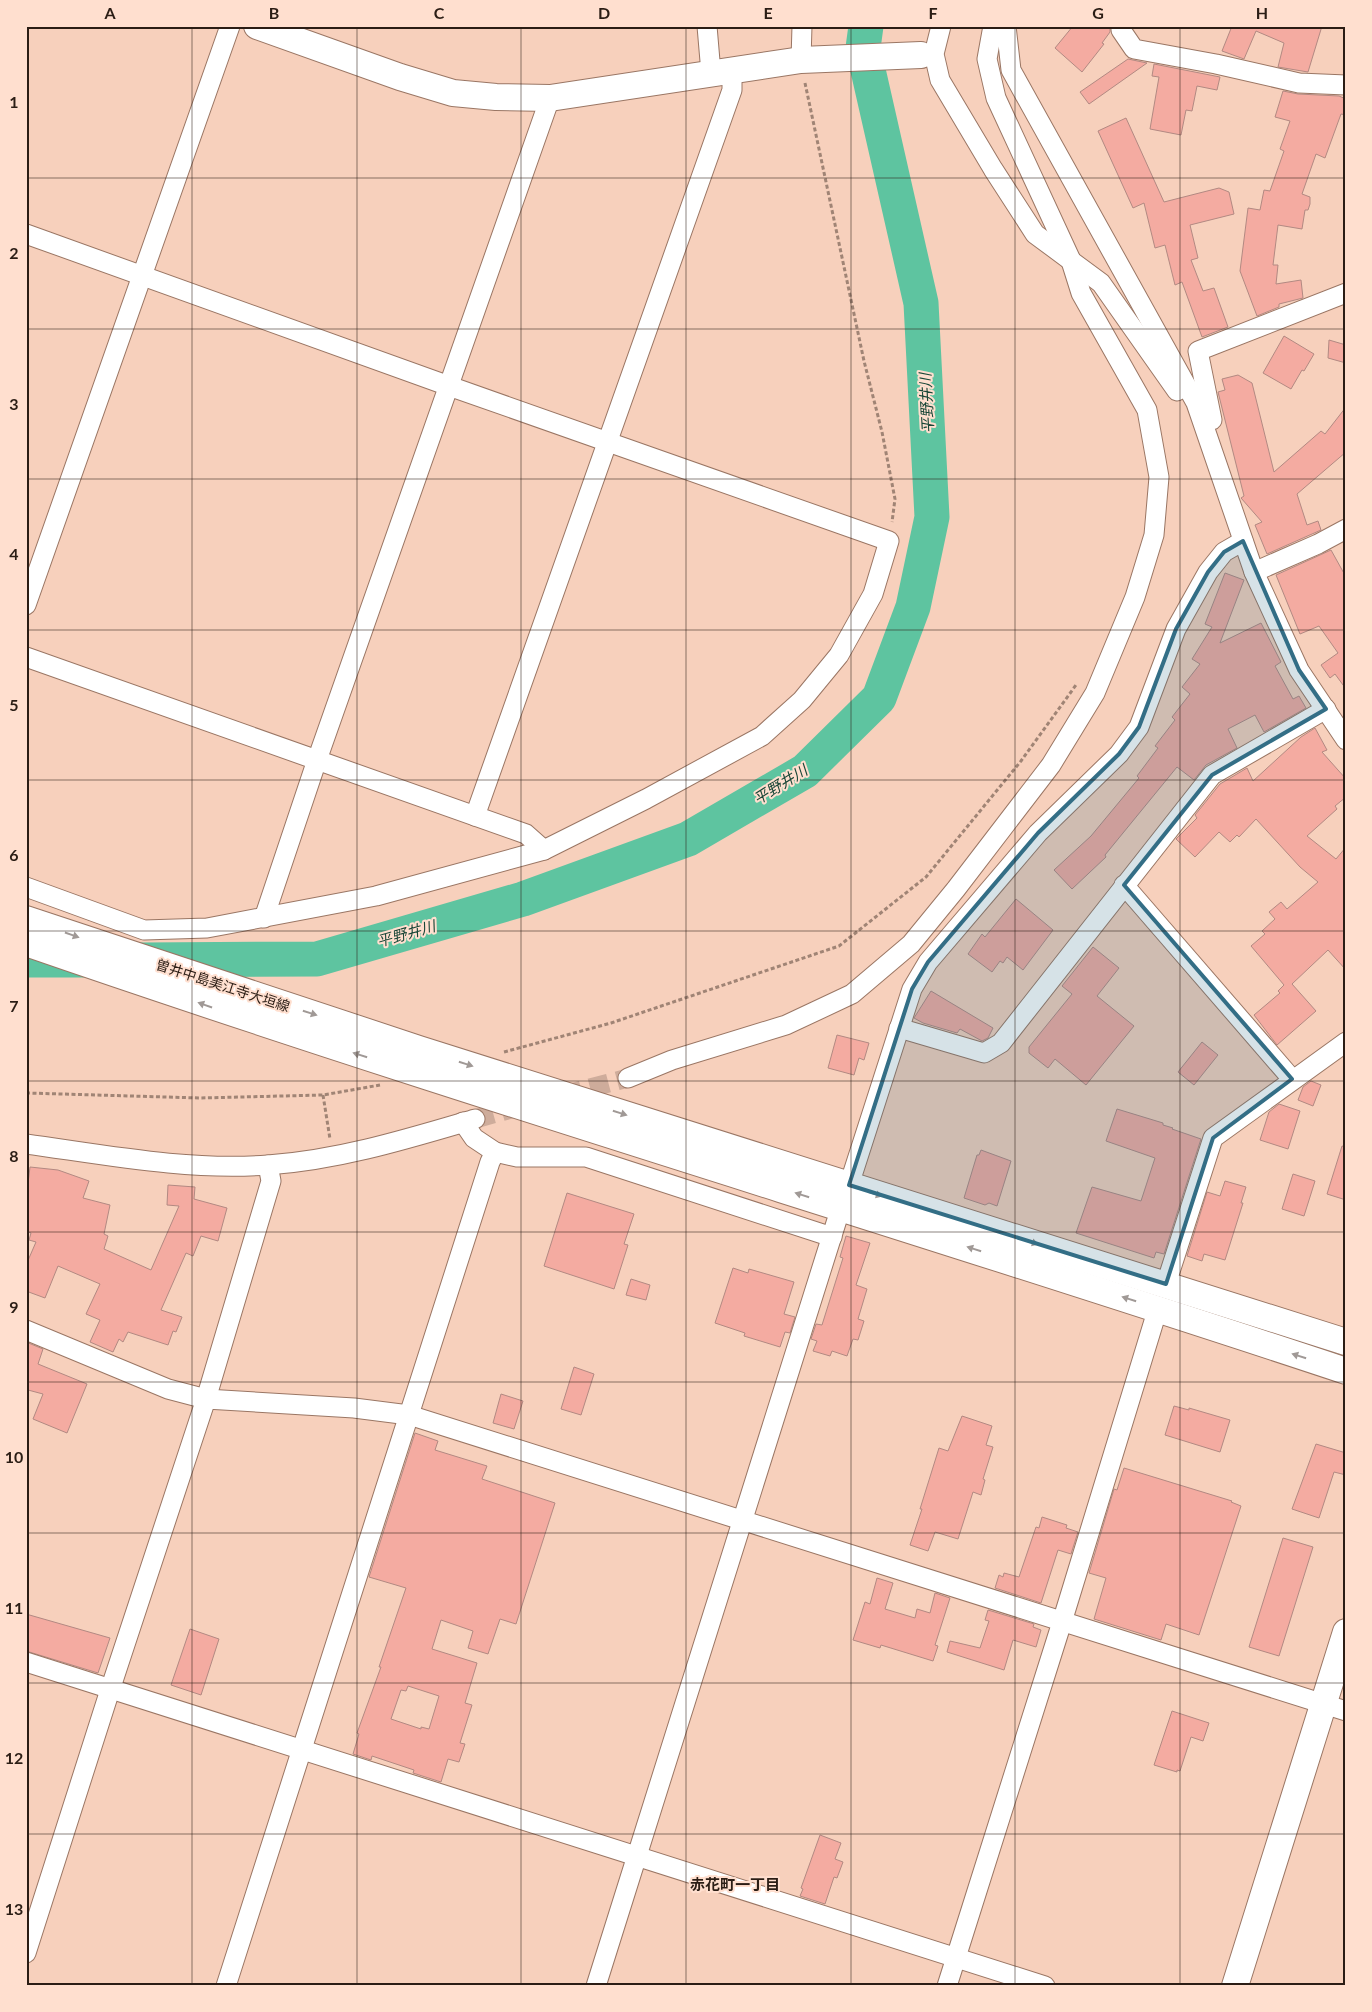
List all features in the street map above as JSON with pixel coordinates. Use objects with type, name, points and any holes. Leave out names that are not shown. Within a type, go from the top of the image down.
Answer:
[{"type":"main road","points":[[257,26],[400,77],[453,93],[496,97],[550,98],[806,59],[927,55]]},
{"type":"main road","name":"曽井中島美江寺大垣線","points":[[26,919],[413,1059]]},
{"type":"main road","name":"曽井中島美江寺大垣線","points":[[26,942],[218,1009],[413,1059]]},
{"type":"main road","points":[[413,1059],[1162,1296],[1346,1342]]},
{"type":"main road","points":[[1162,1296],[1346,1371]]},
{"type":"main road","points":[[1236,1986],[1335,1707],[1346,1632]]},
{"type":"street","points":[[26,605],[230,26]]},
{"type":"street","points":[[475,816],[732,90],[721,72],[707,26]]},
{"type":"street","points":[[802,26],[806,59]]},
{"type":"street","points":[[941,26],[927,55],[993,169],[1035,234],[1070,258],[1101,283],[1209,437]]},
{"type":"street","points":[[628,1078],[672,1060],[786,1026],[852,994],[911,944],[956,889],[1051,765],[1096,692],[1135,597],[1154,535],[1159,477],[1147,410],[1081,294],[1070,258],[996,98],[988,59],[993,26]]},
{"type":"street","points":[[1006,26],[1011,70],[1196,403],[1254,572],[1299,670],[1346,740]]},
{"type":"street","points":[[1121,26],[1121,30],[1134,48],[1216,64],[1299,84],[1346,85]]},
{"type":"street","points":[[264,918],[317,760],[550,98]]},
{"type":"street","points":[[26,234],[889,541],[873,594],[839,655],[802,700],[762,736],[646,799],[544,850],[376,896],[207,928],[144,930],[26,887]]},
{"type":"street","points":[[1209,437],[1212,422],[1198,351],[1346,293]]},
{"type":"street","points":[[1254,572],[1346,530]]},
{"type":"street","points":[[596,1986],[912,989],[928,962],[1038,833],[1119,754],[1139,726],[1176,629],[1185,613],[1224,552],[1243,540]]},
{"type":"street","points":[[26,657],[526,834],[544,850]]},
{"type":"street","points":[[900,1028],[984,1054],[1001,1043],[1212,775],[1326,710]]},
{"type":"street","points":[[1124,885],[1292,1079]]},
{"type":"street","points":[[947,1986],[1213,1138],[1292,1079],[1346,1042]]},
{"type":"street","points":[[26,1144],[193,1165],[268,1165],[355,1153],[469,1120],[474,1138],[495,1152],[517,1157],[586,1157],[832,1237]]},
{"type":"street","points":[[226,1986],[490,1162],[495,1152]]},
{"type":"street","points":[[26,1953],[206,1399],[271,1182],[268,1165]]},
{"type":"street","points":[[26,1330],[168,1389],[206,1399],[354,1408],[409,1415],[1335,1707]]},
{"type":"street","points":[[26,1662],[1045,1986]]},
{"type":"path","points":[[806,59],[862,352],[886,451],[894,499],[889,541]]},
{"type":"path","points":[[497,1054],[612,1023],[839,946],[926,877],[1021,761],[1080,679]]},
{"type":"path","points":[[26,1093],[72,1096],[200,1098],[322,1095],[382,1085]]},
{"type":"path","points":[[322,1095],[334,1156]]},
{"type":"highlighted area","points":[[1243,541],[1299,670],[1326,709],[1212,775],[1124,885],[1292,1079],[1213,1138],[1166,1284],[849,1185],[912,989],[928,962],[1038,833],[1119,754],[1139,727],[1176,629],[1208,572],[1224,552]]},
{"type":"building","points":[[1073,26],[1110,26],[1110,32],[1102,43],[1104,44],[1082,72],[1055,48]]},
{"type":"building","points":[[1232,26],[1322,26],[1308,72],[1278,67],[1284,43],[1256,31],[1244,59],[1222,51]]},
{"type":"building","points":[[1128,59],[1147,63],[1089,104],[1080,92]]},
{"type":"building","points":[[1154,64],[1220,77],[1217,90],[1197,86],[1192,111],[1186,110],[1181,135],[1150,129],[1159,77],[1152,76]]},
{"type":"building","points":[[1283,91],[1298,94],[1339,96],[1346,99],[1346,115],[1341,114],[1325,158],[1316,154],[1302,194],[1310,197],[1310,204],[1308,210],[1305,210],[1302,229],[1278,225],[1273,265],[1278,265],[1276,284],[1301,280],[1303,298],[1279,304],[1279,307],[1257,316],[1240,271],[1248,208],[1260,210],[1264,190],[1270,191],[1284,151],[1280,149],[1290,121],[1275,117]]},
{"type":"building","points":[[1126,118],[1164,202],[1219,188],[1229,192],[1234,214],[1190,225],[1198,258],[1191,260],[1203,291],[1214,288],[1228,327],[1202,337],[1182,282],[1175,285],[1165,245],[1155,248],[1144,203],[1133,208],[1098,131]]},
{"type":"building","points":[[1284,336],[1314,354],[1291,389],[1263,373]]},
{"type":"building","points":[[1329,340],[1346,345],[1346,363],[1328,358]]},
{"type":"building","points":[[1238,375],[1252,383],[1274,472],[1321,431],[1325,434],[1346,407],[1346,452],[1297,494],[1307,525],[1318,521],[1321,530],[1267,554],[1255,525],[1262,522],[1241,498],[1244,496],[1218,392],[1225,390],[1222,379]]},
{"type":"building","points":[[1331,550],[1346,577],[1346,689],[1335,674],[1330,678],[1321,665],[1338,653],[1319,626],[1300,634],[1276,575]]},
{"type":"building","points":[[1225,573],[1244,580],[1220,643],[1261,623],[1281,662],[1275,666],[1293,699],[1299,696],[1306,708],[1264,732],[1255,715],[1228,729],[1237,748],[1206,765],[1194,780],[1177,767],[1105,855],[1106,857],[1072,889],[1054,870],[1091,836],[1139,778],[1137,776],[1158,748],[1155,746],[1175,720],[1172,717],[1190,694],[1182,687],[1200,664],[1192,659],[1212,627],[1205,624]]},
{"type":"building","points":[[1315,728],[1327,750],[1322,752],[1346,779],[1346,797],[1335,806],[1337,809],[1307,836],[1336,859],[1346,847],[1346,970],[1328,950],[1292,984],[1316,1011],[1277,1045],[1254,1015],[1280,993],[1278,991],[1284,985],[1251,946],[1265,934],[1262,931],[1275,919],[1269,912],[1281,902],[1287,909],[1318,882],[1300,867],[1256,819],[1239,837],[1237,835],[1230,842],[1219,832],[1195,857],[1176,839],[1197,818],[1195,815],[1220,784],[1247,768],[1253,781],[1301,737]]},
{"type":"building","points":[[1016,899],[1053,930],[1023,970],[1007,957],[1003,963],[1000,961],[992,972],[968,954],[982,934],[985,937]]},
{"type":"building","points":[[1093,947],[1119,968],[1097,996],[1134,1026],[1086,1085],[1055,1059],[1048,1068],[1029,1053],[1029,1047],[1072,994],[1062,986]]},
{"type":"building","points":[[931,991],[993,1028],[988,1038],[982,1041],[960,1029],[957,1033],[923,1023],[914,1018]]},
{"type":"building","points":[[837,1035],[869,1043],[864,1060],[859,1058],[854,1075],[828,1068]]},
{"type":"building","points":[[1202,1042],[1218,1055],[1194,1085],[1178,1072]]},
{"type":"building","points":[[1311,1081],[1321,1085],[1313,1106],[1298,1100],[1303,1087]]},
{"type":"building","points":[[1279,1104],[1300,1111],[1288,1149],[1260,1140],[1269,1112]]},
{"type":"building","points":[[1117,1109],[1163,1123],[1163,1125],[1172,1129],[1201,1139],[1164,1254],[1156,1252],[1154,1258],[1076,1233],[1092,1187],[1141,1201],[1155,1158],[1106,1141]]},
{"type":"building","points":[[1342,1146],[1346,1147],[1346,1200],[1327,1194]]},
{"type":"building","points":[[981,1150],[1011,1161],[997,1206],[989,1203],[985,1205],[964,1198],[977,1155],[979,1155]]},
{"type":"building","points":[[30,1167],[58,1170],[89,1181],[83,1198],[110,1205],[104,1234],[108,1236],[104,1249],[151,1270],[179,1206],[167,1205],[168,1185],[195,1187],[194,1199],[227,1208],[218,1241],[201,1236],[193,1256],[186,1253],[161,1310],[182,1317],[176,1332],[173,1331],[168,1345],[128,1332],[123,1342],[119,1339],[113,1352],[90,1342],[100,1320],[86,1314],[100,1284],[58,1266],[45,1298],[26,1291],[26,1265],[36,1242],[29,1240],[31,1233],[26,1231],[26,1200]]},
{"type":"building","points":[[1293,1174],[1315,1181],[1304,1216],[1282,1209]]},
{"type":"building","points":[[1225,1181],[1246,1187],[1241,1203],[1243,1203],[1225,1260],[1204,1254],[1202,1261],[1187,1256],[1207,1192],[1220,1196]]},
{"type":"building","points":[[567,1193],[634,1214],[624,1244],[628,1245],[614,1289],[544,1266]]},
{"type":"building","points":[[846,1236],[870,1243],[856,1285],[867,1289],[858,1319],[864,1321],[858,1340],[853,1339],[847,1356],[832,1351],[830,1356],[813,1351],[817,1341],[811,1339],[816,1324],[822,1325],[843,1258],[840,1257]]},
{"type":"building","points":[[733,1268],[748,1273],[749,1269],[794,1282],[784,1314],[795,1317],[790,1333],[785,1332],[780,1347],[744,1336],[745,1333],[715,1323]]},
{"type":"building","points":[[631,1279],[650,1285],[646,1300],[626,1295]]},
{"type":"building","points":[[26,1342],[43,1349],[38,1364],[87,1384],[67,1433],[33,1419],[43,1394],[26,1391]]},
{"type":"building","points":[[574,1367],[594,1374],[581,1415],[561,1409]]},
{"type":"building","points":[[501,1394],[523,1401],[514,1429],[493,1423]]},
{"type":"building","points":[[1174,1406],[1189,1410],[1189,1408],[1230,1420],[1220,1452],[1165,1435]]},
{"type":"building","points":[[962,1416],[992,1426],[986,1445],[993,1447],[983,1479],[985,1480],[981,1495],[973,1492],[958,1539],[935,1532],[928,1551],[910,1545],[939,1448],[948,1451]]},
{"type":"building","points":[[415,1433],[438,1441],[435,1450],[487,1466],[482,1479],[555,1503],[516,1624],[500,1619],[488,1654],[468,1648],[473,1631],[441,1620],[432,1649],[477,1663],[465,1703],[472,1705],[460,1743],[465,1744],[459,1762],[448,1759],[441,1782],[413,1773],[414,1770],[372,1756],[371,1760],[353,1754],[359,1734],[357,1733],[381,1667],[379,1667],[406,1588],[369,1577]],"holes":[[[408,1686],[439,1696],[429,1729],[421,1727],[421,1729],[391,1719],[401,1690],[406,1691]]]},
{"type":"building","points":[[1316,1444],[1346,1453],[1346,1475],[1334,1472],[1319,1518],[1292,1509]]},
{"type":"building","points":[[1124,1468],[1232,1501],[1241,1506],[1199,1635],[1166,1624],[1161,1640],[1094,1619],[1106,1578],[1089,1573],[1114,1489],[1117,1490]]},
{"type":"building","points":[[1042,1517],[1067,1525],[1066,1528],[1078,1532],[1071,1554],[1058,1550],[1041,1603],[995,1588],[999,1575],[1003,1577],[1004,1573],[1019,1577],[1036,1527],[1039,1528]]},
{"type":"building","points":[[1283,1538],[1313,1547],[1279,1656],[1249,1647]]},
{"type":"building","points":[[877,1578],[893,1583],[885,1609],[915,1618],[917,1609],[930,1613],[935,1593],[950,1598],[935,1645],[938,1646],[933,1661],[881,1645],[880,1648],[853,1640],[865,1602],[870,1604]]},
{"type":"building","points":[[988,1610],[1034,1624],[1033,1627],[1041,1630],[1036,1647],[1013,1640],[1004,1670],[947,1652],[950,1641],[980,1648],[989,1621],[985,1620]]},
{"type":"building","points":[[26,1614],[110,1638],[98,1673],[26,1651]]},
{"type":"building","points":[[190,1629],[219,1639],[201,1695],[171,1685]]},
{"type":"building","points":[[1172,1711],[1209,1723],[1203,1741],[1191,1737],[1180,1771],[1177,1770],[1177,1772],[1154,1765]]},
{"type":"building","points":[[820,1835],[841,1843],[835,1859],[843,1862],[837,1878],[834,1877],[825,1904],[800,1896],[803,1889],[801,1888]]},
{"type":"waterway","name":"平野井川","points":[[142,960],[317,959],[523,899],[688,839],[805,771],[879,698],[913,607],[932,517],[921,303],[863,48],[866,26]]},
{"type":"waterway","name":"平野井川","points":[[26,960],[83,960]]},
{"type":"tunnel","points":[[563,1095],[628,1078]]},
{"type":"tunnel","points":[[475,1119],[522,1106]]},
{"type":"district","name":"赤花町一丁目","points":[[735,1884]]}]
